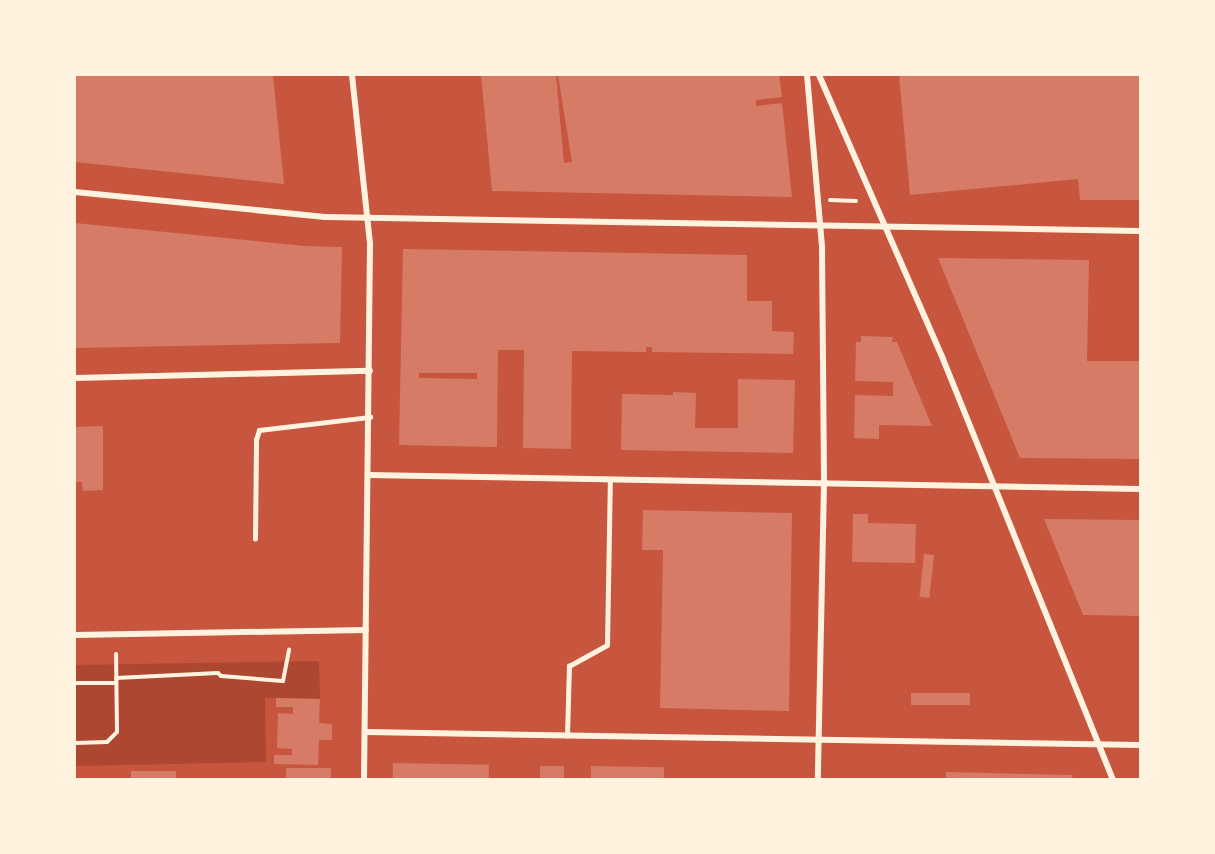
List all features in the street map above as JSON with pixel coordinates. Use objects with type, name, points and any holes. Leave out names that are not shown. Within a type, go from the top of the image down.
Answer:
[{"type":"street","points":[[352,75],[370,244],[364,779]]},
{"type":"street","points":[[807,75],[822,248],[824,484],[818,779]]},
{"type":"street","points":[[819,75],[887,227],[995,486],[1113,779]]},
{"type":"street","points":[[75,192],[325,218],[1140,231]]},
{"type":"street","points":[[75,378],[370,371]]},
{"type":"street","points":[[369,475],[1140,489]]},
{"type":"street","points":[[75,635],[366,630]]},
{"type":"street","points":[[366,732],[1140,746]]},
{"type":"lane","points":[[255,539],[256,440],[259,430],[369,417]]},
{"type":"lane","points":[[567,736],[569,666],[607,645],[610,480]]},
{"type":"path","points":[[829,200],[856,201]]},
{"type":"path","points":[[75,684],[218,673],[221,676],[283,681],[289,650]]},
{"type":"path","points":[[75,743],[107,742],[117,732],[116,654]]},
{"type":"shaded area","points":[[319,661],[320,699],[265,698],[266,762],[75,766],[75,665]]},
{"type":"building","points":[[75,75],[273,75],[284,184],[75,162]]},
{"type":"building","points":[[481,75],[556,75],[564,163],[572,162],[558,75],[779,75],[782,97],[756,100],[756,106],[782,103],[792,197],[492,191]]},
{"type":"building","points":[[899,75],[1140,75],[1140,200],[1080,200],[1078,179],[910,195]]},
{"type":"building","points":[[75,223],[305,246],[342,247],[340,343],[75,348]]},
{"type":"building","points":[[403,249],[747,255],[747,301],[772,301],[772,331],[794,332],[793,354],[652,352],[652,347],[646,347],[646,352],[572,351],[571,449],[523,448],[524,350],[498,350],[497,447],[399,445]],"holes":[[[419,373],[477,373],[477,379],[419,378]]]},
{"type":"building","points":[[938,258],[1089,260],[1087,361],[1140,361],[1140,459],[1020,458]]},
{"type":"building","points":[[861,336],[893,337],[892,342],[897,342],[932,426],[879,425],[879,439],[854,438],[855,395],[893,396],[893,382],[855,381],[856,342],[861,342]]},
{"type":"building","points":[[738,379],[795,380],[793,453],[621,450],[622,394],[696,393],[695,428],[738,428]]},
{"type":"building","points":[[103,426],[103,490],[83,491],[82,482],[76,482],[75,427]]},
{"type":"building","points":[[643,510],[792,513],[789,711],[660,708],[663,550],[642,550]]},
{"type":"building","points":[[853,514],[868,514],[868,523],[916,524],[915,563],[852,562]]},
{"type":"building","points":[[1044,519],[1140,520],[1140,616],[1083,615]]},
{"type":"building","points":[[924,554],[934,555],[929,598],[920,597]]},
{"type":"building","points":[[911,693],[970,693],[970,705],[911,705]]},
{"type":"building","points":[[276,698],[320,699],[319,723],[332,724],[332,740],[319,740],[318,765],[274,764],[274,755],[292,755],[292,749],[277,748],[278,713],[293,714],[293,707],[276,707]]},
{"type":"building","points":[[393,763],[489,765],[489,779],[393,779]]},
{"type":"building","points":[[540,766],[564,766],[564,779],[540,779]]},
{"type":"building","points":[[591,766],[664,767],[664,779],[591,779]]},
{"type":"building","points":[[286,768],[331,768],[331,779],[286,779]]},
{"type":"building","points":[[131,771],[176,771],[176,779],[131,779]]},
{"type":"building","points":[[946,772],[1072,775],[1073,779],[946,779]]}]
